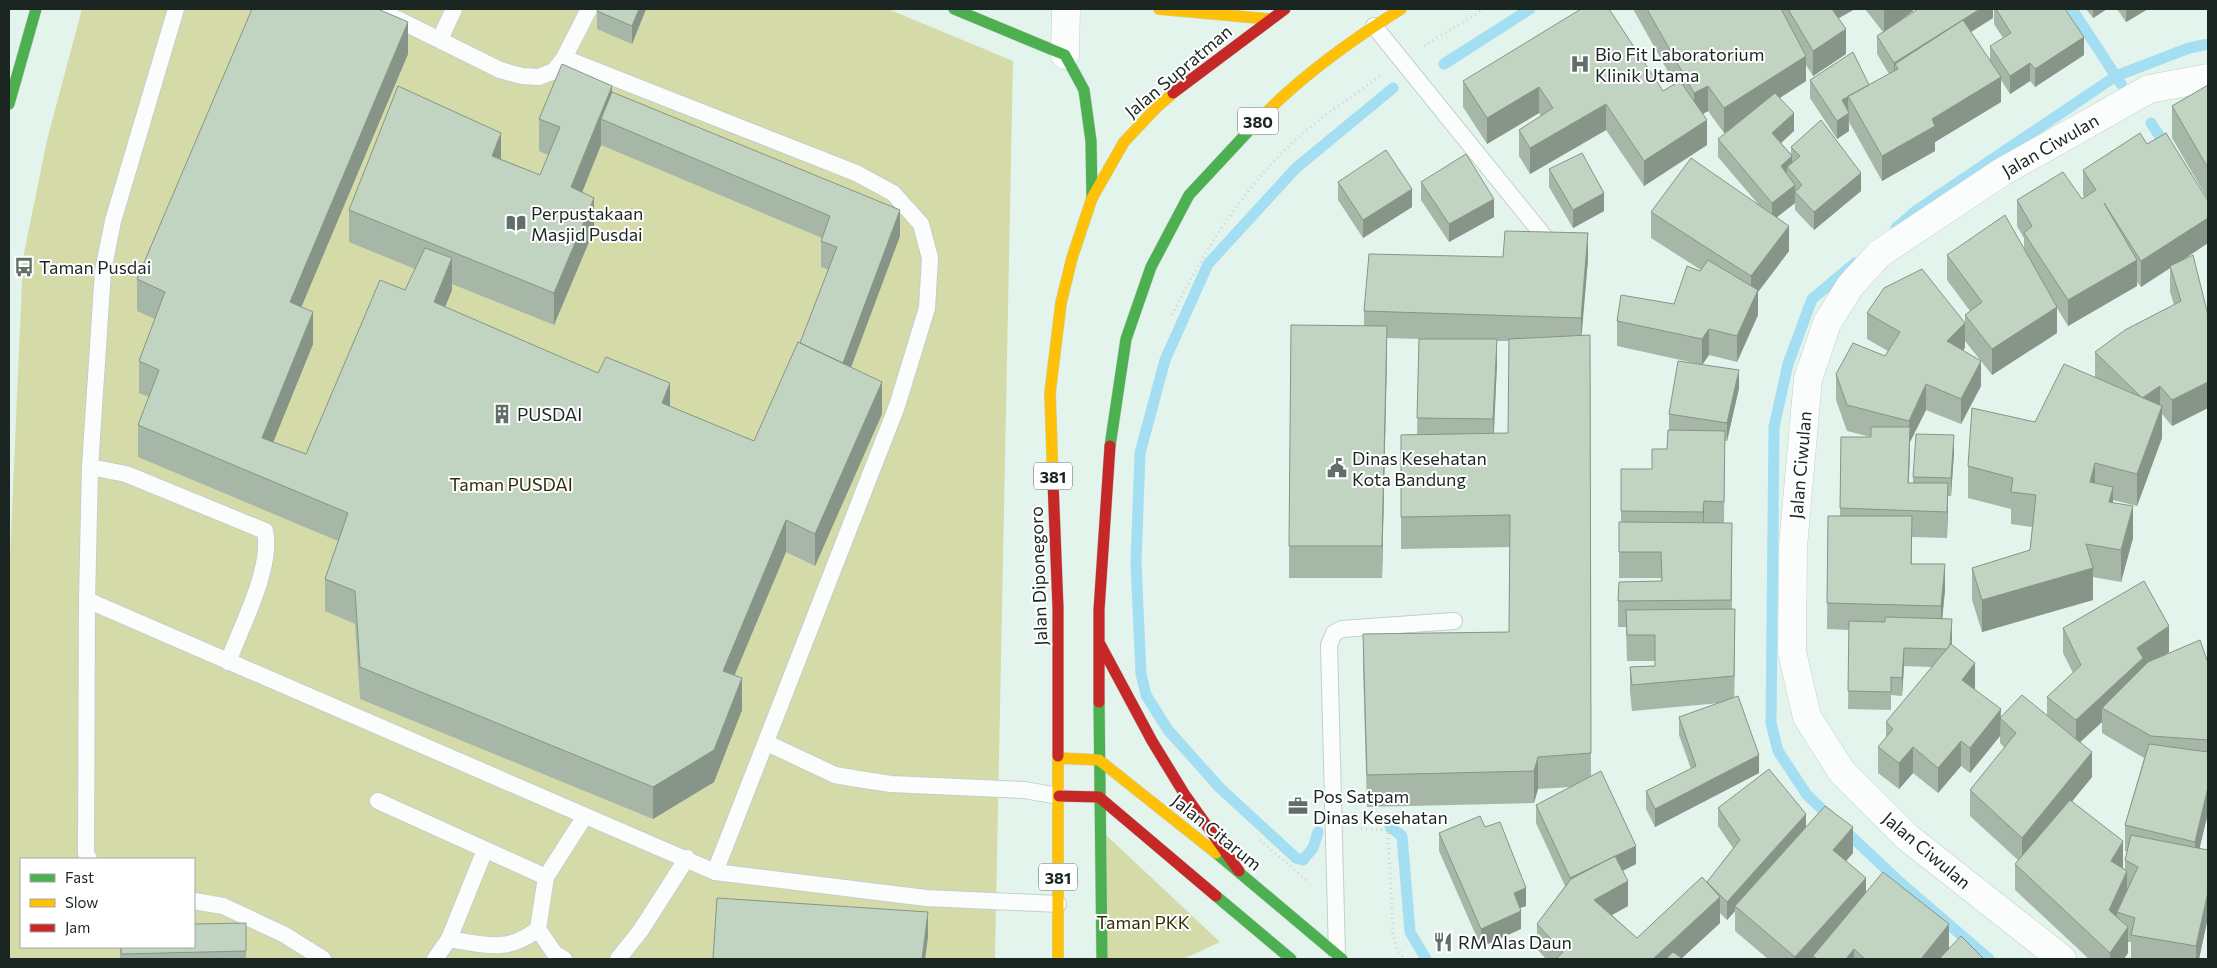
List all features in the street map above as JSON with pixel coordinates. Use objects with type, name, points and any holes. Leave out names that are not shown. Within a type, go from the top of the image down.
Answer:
[{"type":"main road","points":[[9,104],[36,9]]},
{"type":"main road","points":[[954,9],[1065,55],[1084,90],[1091,141],[1092,198]]},
{"type":"main road","points":[[1159,9],[1269,19]]},
{"type":"main road","name":"Jalan Supratman","points":[[1092,198],[1124,142],[1156,108],[1269,19],[1285,9]]},
{"type":"main road","name":"380","points":[[1151,268],[1189,195],[1279,98],[1374,26],[1402,9]]},
{"type":"main road","name":"Jalan Diponegoro","points":[[1058,959],[1058,608],[1050,393],[1061,302],[1072,258],[1092,198]]},
{"type":"main road","name":"381","points":[[1102,959],[1098,641],[1111,438],[1126,339],[1151,268]]},
{"type":"main road","points":[[1098,641],[1152,741],[1186,796],[1239,871]]},
{"type":"main road","points":[[1058,758],[1099,760]]},
{"type":"main road","name":"Jalan Citarum","points":[[1099,760],[1239,871],[1340,957]]},
{"type":"main road","points":[[1059,796],[1099,797],[1291,959]]},
{"type":"street","points":[[1065,55],[1066,9]]},
{"type":"street","name":"Jalan Ciwulan","points":[[2062,959],[1907,837],[1842,772],[1808,717],[1792,652],[1793,546],[1808,379],[1826,323],[1850,286],[1879,254],[2002,172],[2149,89],[2208,78]]},
{"type":"lane","points":[[88,858],[86,853],[87,600],[90,468],[103,271],[112,221],[176,9]]},
{"type":"lane","points":[[377,9],[500,70],[522,76],[539,77],[554,71],[564,58],[589,9]]},
{"type":"lane","points":[[440,39],[454,9]]},
{"type":"lane","points":[[1374,26],[1547,240]]},
{"type":"lane","points":[[564,58],[856,173],[893,193],[921,224],[930,258],[927,308],[897,406],[767,743],[715,872]]},
{"type":"lane","points":[[90,468],[126,474],[265,531],[268,544],[265,564],[228,662]]},
{"type":"lane","points":[[87,600],[585,816],[687,858],[715,872],[926,898],[1058,904]]},
{"type":"lane","points":[[1340,957],[1335,906],[1329,645],[1334,633],[1342,628],[1454,621]]},
{"type":"lane","points":[[767,743],[835,775],[891,784],[1024,790],[1059,796]]},
{"type":"lane","points":[[378,801],[546,876]]},
{"type":"lane","points":[[564,959],[555,954],[538,929],[546,876],[585,816]]},
{"type":"lane","points":[[435,959],[449,939],[485,850]]},
{"type":"lane","points":[[618,959],[641,930],[687,858]]},
{"type":"lane","points":[[195,901],[223,906],[284,935],[323,959]]},
{"type":"lane","points":[[449,939],[488,946],[507,945],[524,940],[538,929]]},
{"type":"path","points":[[1171,316],[1197,265],[1220,229],[1256,182],[1295,140],[1402,60],[1484,9]]},
{"type":"path","points":[[1333,829],[1388,830],[1393,933],[1397,948],[1404,959]]},
{"type":"path","points":[[1254,835],[1335,906]]},
{"type":"green space","name":"Taman PUSDAI","points":[[82,9],[888,9],[1013,61],[995,959],[9,959],[9,581],[23,258],[47,140]]},
{"type":"green space","name":"Taman PKK","points":[[1105,834],[1220,942],[1183,959],[1104,959]]},
{"type":"building","name":"PUSDAI","points":[[252,9],[378,9],[408,22],[290,302],[313,312],[262,438],[306,454],[380,280],[405,290],[425,248],[452,258],[434,302],[598,373],[606,357],[670,383],[662,403],[754,441],[798,342],[882,382],[815,534],[786,520],[723,671],[742,678],[714,750],[653,787],[360,667],[355,591],[325,579],[348,513],[138,425],[159,370],[139,361],[165,292],[137,279]]},
{"type":"building","points":[[598,9],[639,9],[632,26],[597,11]]},
{"type":"building","name":"Bio Fit Laboratorium Klinik Utama","points":[[1581,9],[1609,9],[1663,91],[1680,81],[1707,120],[1644,161],[1606,104],[1530,148],[1519,130],[1553,108],[1539,87],[1487,118],[1463,81]]},
{"type":"building","points":[[1647,9],[1781,9],[1806,56],[1724,108],[1708,86],[1694,93]]},
{"type":"building","points":[[1788,9],[1832,9],[1846,29],[1813,51]]},
{"type":"building","points":[[1918,9],[1980,9],[1894,63],[1877,36]]},
{"type":"building","points":[[1996,9],[2065,9],[2084,37],[2035,69],[2030,63],[2010,76],[1990,46],[2011,33]]},
{"type":"building","points":[[1963,20],[2001,77],[1932,119],[1935,126],[1882,156],[1848,96],[1898,69],[1895,64]]},
{"type":"building","points":[[1853,52],[1869,85],[1842,100],[1849,113],[1837,121],[1810,80]]},
{"type":"building","points":[[562,64],[612,86],[571,187],[594,198],[554,293],[349,210],[398,86],[501,133],[492,156],[540,175],[560,127],[539,119]]},
{"type":"building","points":[[2208,85],[2208,168],[2172,106]]},
{"type":"building","points":[[612,92],[900,210],[843,363],[800,343],[837,247],[821,241],[830,216],[601,119]]},
{"type":"building","points":[[1775,93],[1794,113],[1772,133],[1792,156],[1781,166],[1795,185],[1772,203],[1718,139]]},
{"type":"building","points":[[1821,120],[1861,173],[1814,212],[1795,192],[1802,185],[1787,167],[1800,156],[1791,147]]},
{"type":"building","points":[[2140,133],[2147,144],[2166,133],[2208,201],[2208,218],[2141,261],[2104,203],[2137,260],[2068,300],[2024,233],[2032,226],[2017,200],[2063,172],[2082,199],[2096,190],[2083,170]]},
{"type":"building","points":[[1386,150],[1412,189],[1363,220],[1338,182]]},
{"type":"building","points":[[1582,153],[1604,193],[1573,210],[1549,169]]},
{"type":"building","points":[[1466,154],[1494,199],[1449,224],[1421,182]]},
{"type":"building","points":[[1691,158],[1789,226],[1751,276],[1651,212]]},
{"type":"building","points":[[2005,215],[2057,307],[1992,349],[1965,315],[1982,302],[1947,255]]},
{"type":"building","points":[[1505,231],[1588,233],[1581,318],[1364,311],[1369,254],[1503,257]]},
{"type":"building","points":[[2193,255],[2208,315],[2208,382],[2172,400],[2160,386],[2142,398],[2095,352],[2125,330],[2181,301],[2170,266]]},
{"type":"building","points":[[1708,260],[1758,290],[1737,336],[1709,329],[1702,339],[1617,321],[1621,295],[1674,304],[1687,266],[1700,271]]},
{"type":"building","points":[[1922,269],[1965,323],[1947,341],[1981,361],[1961,399],[1926,384],[1909,421],[1847,405],[1836,374],[1853,343],[1885,356],[1900,332],[1867,313],[1884,288]]},
{"type":"building","name":"Dinas Kesehatan Kota Bandung","points":[[1291,325],[1387,326],[1382,546],[1289,546]]},
{"type":"building","points":[[1590,335],[1591,753],[1538,757],[1534,771],[1367,775],[1363,634],[1509,632],[1510,515],[1401,517],[1401,435],[1508,433],[1509,339]]},
{"type":"building","points":[[1419,339],[1497,339],[1493,419],[1417,418]]},
{"type":"building","points":[[1678,361],[1739,370],[1727,423],[1669,414]]},
{"type":"building","points":[[2064,364],[2162,406],[2137,474],[2095,463],[2090,482],[2113,487],[2109,502],[2133,506],[2121,550],[2086,544],[2093,568],[1982,600],[1972,568],[2030,550],[2036,495],[2011,492],[2013,478],[1968,466],[1972,408],[2035,422]]},
{"type":"building","points":[[1871,427],[1910,427],[1908,483],[1948,483],[1947,512],[1840,508],[1841,437],[1871,437]]},
{"type":"building","points":[[1668,430],[1725,431],[1724,502],[1704,501],[1703,512],[1621,511],[1621,469],[1652,469],[1652,449],[1667,449]]},
{"type":"building","points":[[1916,434],[1954,435],[1951,478],[1913,477]]},
{"type":"building","points":[[1828,516],[1912,516],[1911,564],[1945,564],[1941,606],[1827,603]]},
{"type":"building","points":[[1619,522],[1732,523],[1731,600],[1618,601],[1619,582],[1662,581],[1661,552],[1619,552]]},
{"type":"building","points":[[2144,581],[2169,626],[2137,648],[2143,658],[2076,720],[2047,697],[2081,665],[2063,628]]},
{"type":"building","points":[[1735,609],[1734,676],[1632,685],[1630,667],[1655,666],[1655,635],[1627,635],[1626,610]]},
{"type":"building","points":[[1885,617],[1952,619],[1950,644],[1947,649],[1904,648],[1902,678],[1891,677],[1891,692],[1848,691],[1849,621],[1885,622]]},
{"type":"building","points":[[2200,640],[2208,663],[2208,740],[2151,736],[2102,708],[2148,662]]},
{"type":"building","points":[[1951,644],[1975,663],[1962,680],[2001,709],[1970,748],[1961,741],[1938,768],[1913,747],[1899,763],[1878,747],[1893,729],[1886,722]]},
{"type":"building","points":[[2022,695],[2092,752],[2022,838],[1970,790],[2016,733],[2000,718]]},
{"type":"building","points":[[1738,696],[1759,755],[1655,809],[1646,791],[1696,766],[1679,717]]},
{"type":"building","points":[[2149,744],[2208,752],[2208,787],[2195,842],[2125,825]]},
{"type":"building","points":[[1769,769],[1806,814],[1727,902],[1707,882],[1740,840],[1718,808]]},
{"type":"building","points":[[1601,771],[1636,846],[1570,878],[1536,805]]},
{"type":"building","points":[[2070,800],[2123,841],[2111,861],[2127,871],[2109,910],[2128,927],[2110,953],[2015,864]]},
{"type":"building","points":[[1825,806],[1853,827],[1833,850],[1866,878],[1795,957],[1735,906]]},
{"type":"building","points":[[1480,816],[1485,827],[1500,822],[1526,888],[1514,893],[1521,911],[1481,929],[1439,833]]},
{"type":"building","points":[[2131,835],[2208,850],[2208,892],[2196,946],[2131,935],[2135,918],[2117,912],[2138,867],[2125,860]]},
{"type":"building","points":[[1615,856],[1628,881],[1594,900],[1637,938],[1702,877],[1720,897],[1653,959],[1556,959],[1563,952],[1537,924],[1571,879]]},
{"type":"building","points":[[1883,872],[1949,924],[1921,959],[1865,959],[1854,949],[1846,959],[1817,959],[1813,956]]},
{"type":"building","points":[[717,898],[928,912],[922,959],[713,959]]},
{"type":"building","points":[[246,923],[246,951],[121,954],[121,948],[195,948],[195,924]]},
{"type":"building","points":[[1961,936],[1984,959],[1939,959]]},
{"type":"building","points":[[1673,952],[1683,959],[1666,959]]},
{"type":"waterway","points":[[1444,64],[1530,9]]},
{"type":"waterway","points":[[2072,9],[2121,84]]},
{"type":"waterway","points":[[1896,228],[1917,210],[2116,76],[2189,48],[2208,44]]},
{"type":"waterway","points":[[1318,832],[1313,848],[1303,860],[1296,858],[1220,788],[1168,730],[1146,695],[1141,674],[1136,563],[1140,453],[1165,360],[1208,264],[1296,168],[1393,88]]},
{"type":"waterway","points":[[2151,123],[2168,149]]},
{"type":"waterway","points":[[1855,263],[1812,299],[1788,364],[1774,427],[1771,723],[1778,751],[1807,795],[1903,885],[1989,959]]},
{"type":"waterway","points":[[1390,827],[1402,836],[1410,932],[1426,959]]},
{"type":"traffic: fast","points":[[9,104],[36,9]]},
{"type":"traffic: fast","points":[[954,9],[1065,55],[1084,90],[1091,141],[1092,198]]},
{"type":"traffic: fast","points":[[1110,446],[1126,339],[1151,267],[1189,195],[1257,122]]},
{"type":"traffic: fast","points":[[1099,702],[1102,959]]},
{"type":"traffic: fast","points":[[1216,853],[1342,959]]},
{"type":"traffic: fast","points":[[1216,896],[1291,959]]},
{"type":"traffic: slow","points":[[1159,9],[1269,19]]},
{"type":"traffic: slow","points":[[1257,122],[1307,75],[1401,9]]},
{"type":"traffic: slow","points":[[1053,482],[1050,393],[1061,303],[1072,258],[1092,198],[1124,142],[1173,93]]},
{"type":"traffic: slow","points":[[1058,756],[1058,959]]},
{"type":"traffic: slow","points":[[1058,758],[1099,760],[1216,853]]},
{"type":"traffic: jam","points":[[1173,93],[1285,9]]},
{"type":"traffic: jam","points":[[1099,702],[1099,610],[1110,446]]},
{"type":"traffic: jam","points":[[1053,482],[1058,608],[1058,756]]},
{"type":"traffic: jam","points":[[1100,644],[1152,741],[1185,795],[1239,871]]},
{"type":"traffic: jam","points":[[1059,796],[1099,797],[1216,896]]},
{"type":"place","name":"Bio Fit Laboratorium Klinik Utama","points":[[1580,64]]},
{"type":"place","name":"Perpustakaan Masjid Pusdai","points":[[516,223]]},
{"type":"place","name":"Taman Pusdai","points":[[24,267]]},
{"type":"place","name":"PUSDAI","points":[[502,414]]},
{"type":"place","name":"Dinas Kesehatan Kota Bandung","points":[[1337,468]]},
{"type":"place","name":"Pos Satpam Dinas Kesehatan","points":[[1298,806]]},
{"type":"place","name":"RM Alas Daun","points":[[1443,942]]}]
